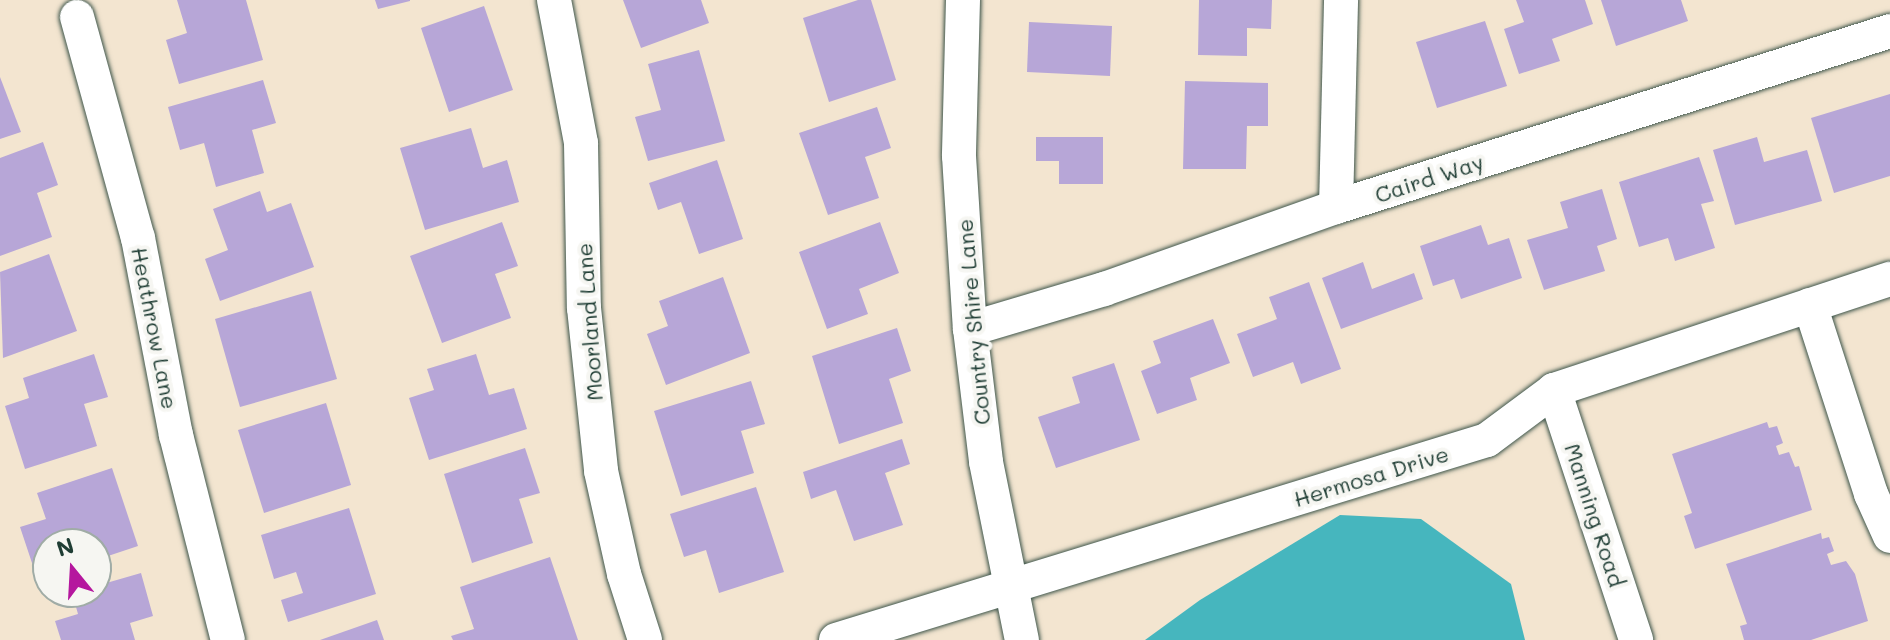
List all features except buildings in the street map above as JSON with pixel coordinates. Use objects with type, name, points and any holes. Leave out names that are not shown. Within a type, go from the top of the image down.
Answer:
[{"type":"street","name":"Moorland Lane","points":[[554,0],[581,143],[584,308],[601,471],[624,574],[645,640]]},
{"type":"street","name":"Country Shire Lane","points":[[963,0],[959,156],[970,329],[986,462],[1022,640]]},
{"type":"street","points":[[1336,207],[1341,0]]},
{"type":"street","name":"Heathrow Lane","points":[[77,17],[138,238],[176,435],[228,640]]},
{"type":"street","name":"Caird Way","points":[[970,329],[1104,289],[1336,207],[1890,31]]},
{"type":"street","name":"Hermosa Drive","points":[[836,640],[1487,440],[1554,390],[1890,279]]},
{"type":"street","points":[[1810,305],[1871,494],[1890,536]]},
{"type":"street","name":"Manning Road","points":[[1554,390],[1636,640]]},
{"type":"water","points":[[1340,515],[1421,519],[1511,584],[1525,640],[1145,640],[1200,600]]}]
